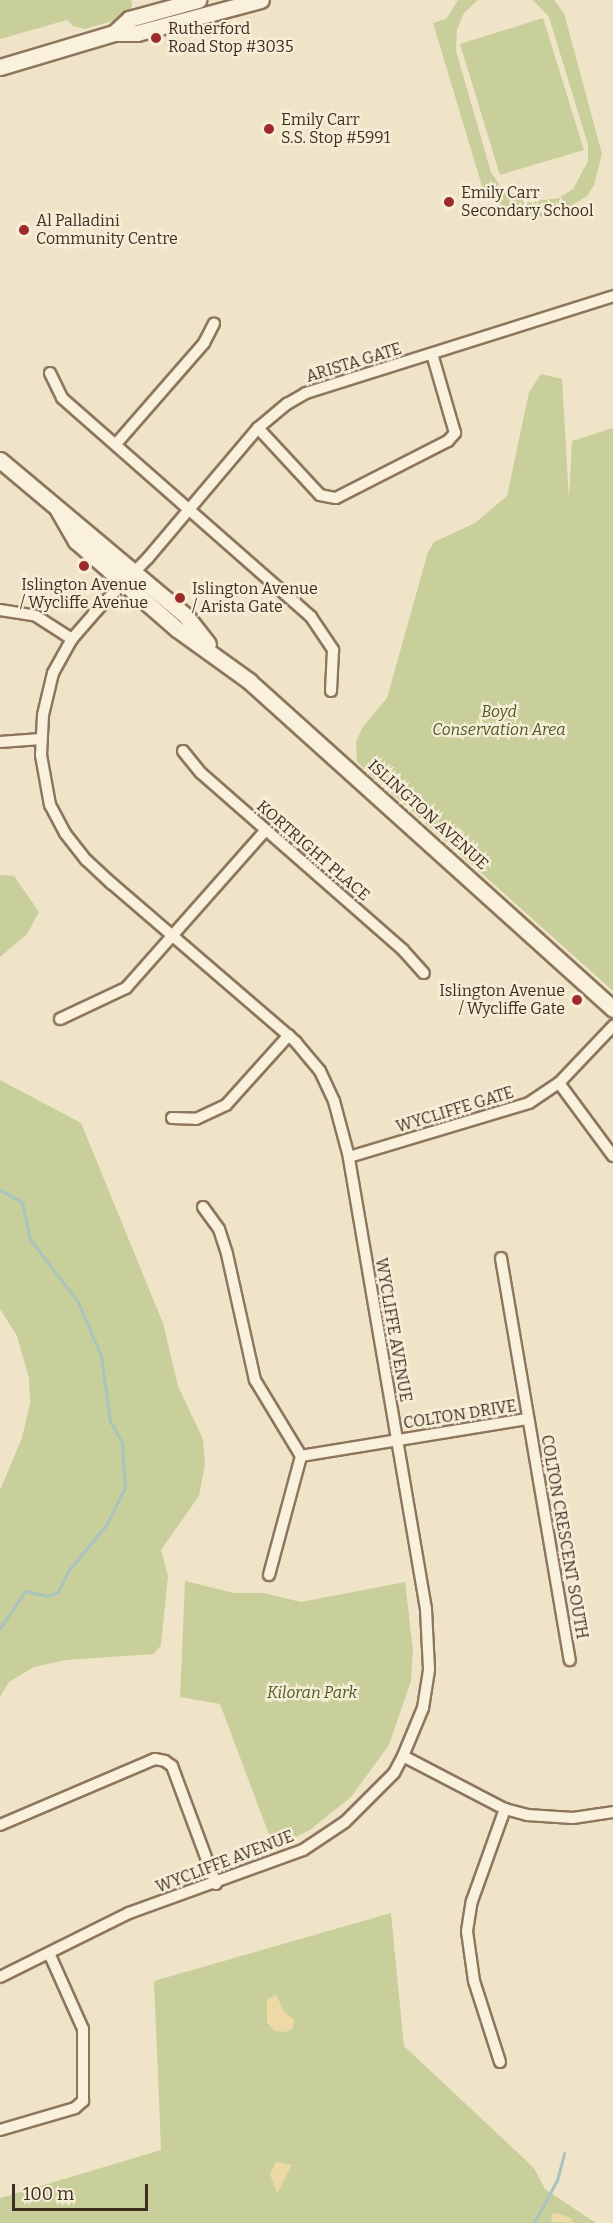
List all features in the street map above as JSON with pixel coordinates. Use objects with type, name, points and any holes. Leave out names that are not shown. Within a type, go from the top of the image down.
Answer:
[{"type":"main road","points":[[114,33],[129,19],[198,0]]},
{"type":"main road","points":[[0,67],[114,33],[137,33],[261,0]]},
{"type":"main road","name":"ISLINGTON AVENUE","points":[[0,460],[58,510],[87,530],[187,617],[215,654]]},
{"type":"main road","name":"ISLINGTON AVENUE","points":[[58,510],[76,541],[177,629],[215,654],[408,820],[613,1009]]},
{"type":"street","name":"ARISTA GATE","points":[[123,582],[258,428],[306,393],[613,296]]},
{"type":"street","points":[[116,444],[204,343],[214,324]]},
{"type":"street","points":[[258,428],[320,495],[336,498],[448,441],[455,433],[432,354]]},
{"type":"street","points":[[50,373],[62,398],[189,508],[319,627],[333,650],[331,691]]},
{"type":"street","name":"WYCLIFFE AVENUE","points":[[0,1977],[129,1913],[216,1884],[303,1850],[345,1821],[394,1773],[417,1728],[427,1689],[429,1635],[349,1157],[325,1080],[289,1035],[86,860],[65,833],[50,805],[41,739],[48,689],[72,639],[123,582]]},
{"type":"street","points":[[0,610],[36,616],[72,639]]},
{"type":"street","points":[[0,742],[41,739]]},
{"type":"street","name":"KORTRIGHT PLACE","points":[[183,751],[201,773],[403,950],[424,973]]},
{"type":"street","points":[[60,1019],[126,988],[266,831]]},
{"type":"street","name":"WYCLIFFE GATE","points":[[349,1157],[524,1106],[559,1083],[613,1026]]},
{"type":"street","points":[[172,1118],[196,1119],[226,1105],[289,1035]]},
{"type":"street","points":[[559,1083],[613,1156]]},
{"type":"street","points":[[203,1207],[219,1229],[227,1254],[255,1380],[301,1456],[269,1575]]},
{"type":"street","name":"COLTON CRESCENT SOUTH","points":[[501,1258],[570,1660]]},
{"type":"street","name":"COLTON DRIVE","points":[[301,1456],[528,1419]]},
{"type":"street","points":[[403,1756],[505,1809],[556,1819],[613,1812]]},
{"type":"street","points":[[0,1825],[155,1759],[165,1761],[172,1766],[216,1884]]},
{"type":"street","points":[[500,2062],[474,1981],[467,1931],[477,1885],[505,1809]]},
{"type":"street","points":[[0,2130],[75,2108],[83,2101],[83,2029],[49,1953]]},
{"type":"green space","points":[[0,0],[131,0],[132,5],[129,16],[85,29],[73,26],[67,20],[0,39]]},
{"type":"green space","points":[[458,0],[478,0],[464,13],[457,29],[456,51],[491,172],[500,186],[528,202],[559,198],[573,189],[588,161],[588,145],[549,17],[533,0],[554,0],[564,13],[602,154],[594,185],[587,196],[563,211],[547,217],[512,212],[484,193],[433,23],[446,19]]},
{"type":"green space","points":[[543,18],[584,150],[500,175],[460,44]]},
{"type":"green space","name":"Boyd Conservation Area","points":[[541,374],[562,379],[569,499],[572,441],[613,428],[613,991],[357,762],[356,742],[362,728],[387,698],[428,552],[434,542],[475,523],[507,496],[529,392]]},
{"type":"green space","points":[[0,875],[14,876],[39,912],[27,934],[0,957]]},
{"type":"green space","points":[[0,1080],[81,1123],[163,1323],[178,1386],[203,1439],[205,1464],[199,1496],[161,1550],[168,1576],[161,1645],[154,1654],[66,1660],[34,1667],[9,1682],[0,1697],[0,1490],[22,1438],[30,1403],[29,1378],[17,1336],[0,1309]]},
{"type":"green space","name":"Kiloran Park","points":[[185,1581],[234,1593],[264,1593],[301,1602],[405,1582],[413,1650],[411,1681],[389,1745],[351,1797],[310,1830],[274,1848],[220,1704],[180,1697]]},
{"type":"green space","points":[[391,1913],[404,2046],[534,2168],[545,2189],[596,2223],[0,2223],[0,2198],[161,2150],[154,1981]]},
{"type":"sand","points":[[276,1994],[284,2012],[295,2020],[292,2029],[286,2032],[274,2031],[267,2022],[267,2000]]},
{"type":"sand","points":[[276,2162],[292,2165],[277,2194],[270,2174]]},
{"type":"sand","points":[[556,2213],[571,2218],[573,2223],[552,2222],[551,2214]]},
{"type":"waterway","points":[[0,1190],[22,1202],[30,1239],[78,1302],[101,1356],[110,1421],[122,1443],[125,1487],[106,1525],[69,1570],[58,1592],[48,1596],[25,1591],[0,1628]]},
{"type":"waterway","points":[[534,2223],[557,2180],[564,2153]]},
{"type":"place","name":"Rutherford Road Stop #3035","points":[[156,38]]},
{"type":"place","name":"Emily Carr S.S. Stop #5991","points":[[269,129]]},
{"type":"place","name":"Emily Carr Secondary School","points":[[449,202]]},
{"type":"place","name":"Al Palladini Community Centre","points":[[24,230]]},
{"type":"place","name":"Islington Avenue / Wycliffe Avenue","points":[[84,566]]},
{"type":"place","name":"Islington Avenue / Arista Gate","points":[[180,598]]},
{"type":"place","name":"Islington Avenue / Wycliffe Gate","points":[[577,1000]]}]
